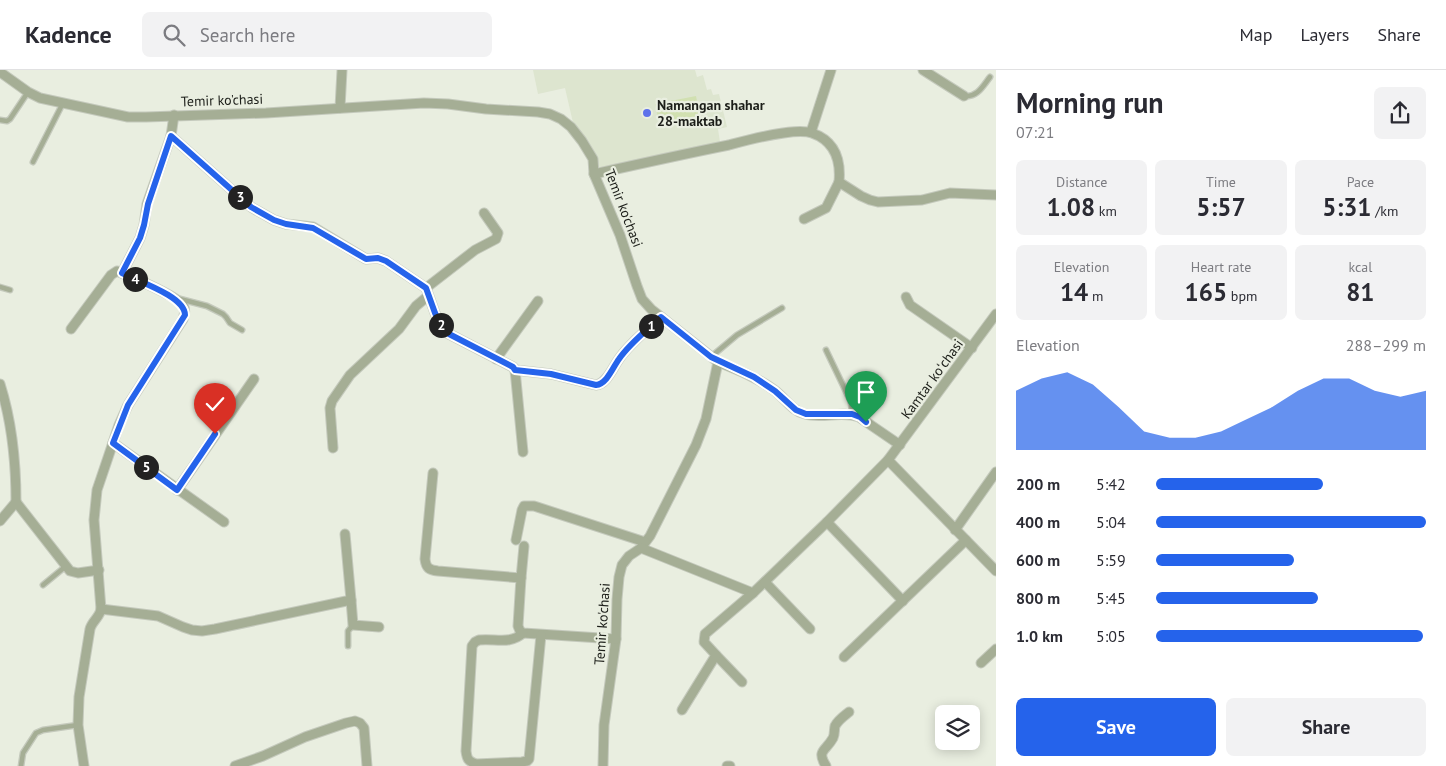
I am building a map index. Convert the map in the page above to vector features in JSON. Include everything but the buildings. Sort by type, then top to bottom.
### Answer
[{"type":"street","points":[[340,108],[342,70]]},
{"type":"street","points":[[811,132],[831,70]]},
{"type":"street","points":[[923,70],[964,96]]},
{"type":"street","name":"Temir ko'chasi","points":[[0,72],[28,92],[40,98],[128,116],[266,113],[371,105],[440,104],[550,114],[561,119],[571,128],[593,159],[594,174],[620,236],[642,299],[651,310],[715,360],[706,419],[696,445],[643,545],[629,556],[620,571],[616,639],[604,725],[603,766]]},
{"type":"street","points":[[122,273],[140,238],[148,204],[171,136],[174,115]]},
{"type":"street","points":[[594,174],[778,134],[811,132],[826,140],[833,148],[839,162],[839,182],[826,208],[804,219]]},
{"type":"street","points":[[171,136],[251,207],[261,213],[286,224],[313,228],[366,259],[378,258],[386,261],[427,292],[440,324],[449,334],[513,367],[515,370],[551,374],[596,385],[601,384],[620,357],[661,317]]},
{"type":"street","points":[[839,182],[861,196],[878,202],[922,200],[950,193],[996,195]]},
{"type":"street","points":[[333,448],[330,408],[332,400],[350,375],[399,329],[427,292],[476,250],[496,240],[498,233],[484,213]]},
{"type":"street","points":[[72,329],[110,275],[117,271],[173,297],[185,310],[183,320],[128,405],[97,490],[94,520],[101,608],[100,614],[92,623],[90,629],[79,697],[78,725],[84,766]]},
{"type":"street","points":[[906,297],[910,305],[972,348]]},
{"type":"street","points":[[496,359],[538,301]]},
{"type":"street","name":"Kamtar koʻchasi","points":[[742,682],[704,642],[705,634],[765,582],[888,460],[996,314]]},
{"type":"street","points":[[715,360],[754,377],[775,391],[796,410],[806,414],[852,414],[860,417],[900,446]]},
{"type":"street","points":[[515,370],[523,452]]},
{"type":"street","points":[[177,490],[254,379]]},
{"type":"street","points":[[0,384],[10,422],[16,478],[16,502],[70,571],[78,573],[98,570]]},
{"type":"street","points":[[113,443],[224,522]]},
{"type":"street","points":[[888,460],[996,571]]},
{"type":"street","points":[[955,530],[996,472]]},
{"type":"street","points":[[433,473],[425,565],[438,572],[521,578]]},
{"type":"street","points":[[0,521],[16,502]]},
{"type":"street","points":[[516,540],[522,510],[527,505],[643,545],[752,592]]},
{"type":"street","points":[[827,522],[903,601]]},
{"type":"street","points":[[345,534],[352,626],[379,627]]},
{"type":"street","points":[[844,657],[966,540]]},
{"type":"street","points":[[524,546],[518,626],[520,630],[523,633],[541,635],[616,639]]},
{"type":"street","points":[[765,582],[810,629]]},
{"type":"street","points":[[101,608],[158,616],[183,627],[202,631],[351,600]]},
{"type":"street","points":[[523,633],[511,641],[479,640],[472,646],[466,751],[467,759],[470,762],[476,764],[522,762],[529,759],[541,635]]},
{"type":"street","points":[[981,663],[996,649]]},
{"type":"street","points":[[682,710],[716,655]]},
{"type":"street","points":[[826,766],[822,760],[822,751],[832,740],[834,728],[839,720],[849,712]]},
{"type":"street","points":[[236,766],[305,737],[354,721],[360,723],[364,728],[367,766]]},
{"type":"lane","points":[[964,96],[976,95],[990,77]]},
{"type":"lane","points":[[0,120],[10,118],[28,92]]},
{"type":"lane","points":[[33,162],[63,102]]},
{"type":"lane","points":[[0,287],[10,290]]},
{"type":"lane","points":[[173,297],[208,306],[223,314],[230,323],[242,330]]},
{"type":"lane","points":[[715,360],[737,335],[782,308]]},
{"type":"lane","points":[[826,350],[851,402],[852,414]]},
{"type":"lane","points":[[851,402],[868,377]]},
{"type":"lane","points":[[43,585],[66,566]]},
{"type":"lane","points":[[348,646],[348,634],[352,626]]},
{"type":"lane","points":[[21,766],[23,754],[36,733],[42,730],[78,725]]},
{"type":"shaded area","name":"Namangan shahar 28-maktab","points":[[533,70],[695,70],[697,77],[703,75],[707,90],[711,89],[713,95],[719,94],[727,127],[718,129],[720,142],[598,168],[574,127],[565,88],[538,94]]},
{"type":"green space","points":[[696,96],[700,117],[660,126],[655,104]]},
{"type":"place","name":"Namangan shahar 28-maktab","points":[[647,113]]},
{"type":"route","points":[[215,434],[177,490],[113,443],[128,405],[185,315],[182,305],[173,297],[122,273],[140,238],[148,204],[171,136],[251,207],[261,213],[286,224],[303,225],[324,232],[366,259],[378,258],[386,261],[408,275],[426,288],[440,324],[449,334],[513,367],[515,370],[551,374],[596,385],[601,384],[620,357],[661,317],[718,362],[754,377],[775,391],[796,410],[806,414],[817,415],[852,414],[866,422]]}]
